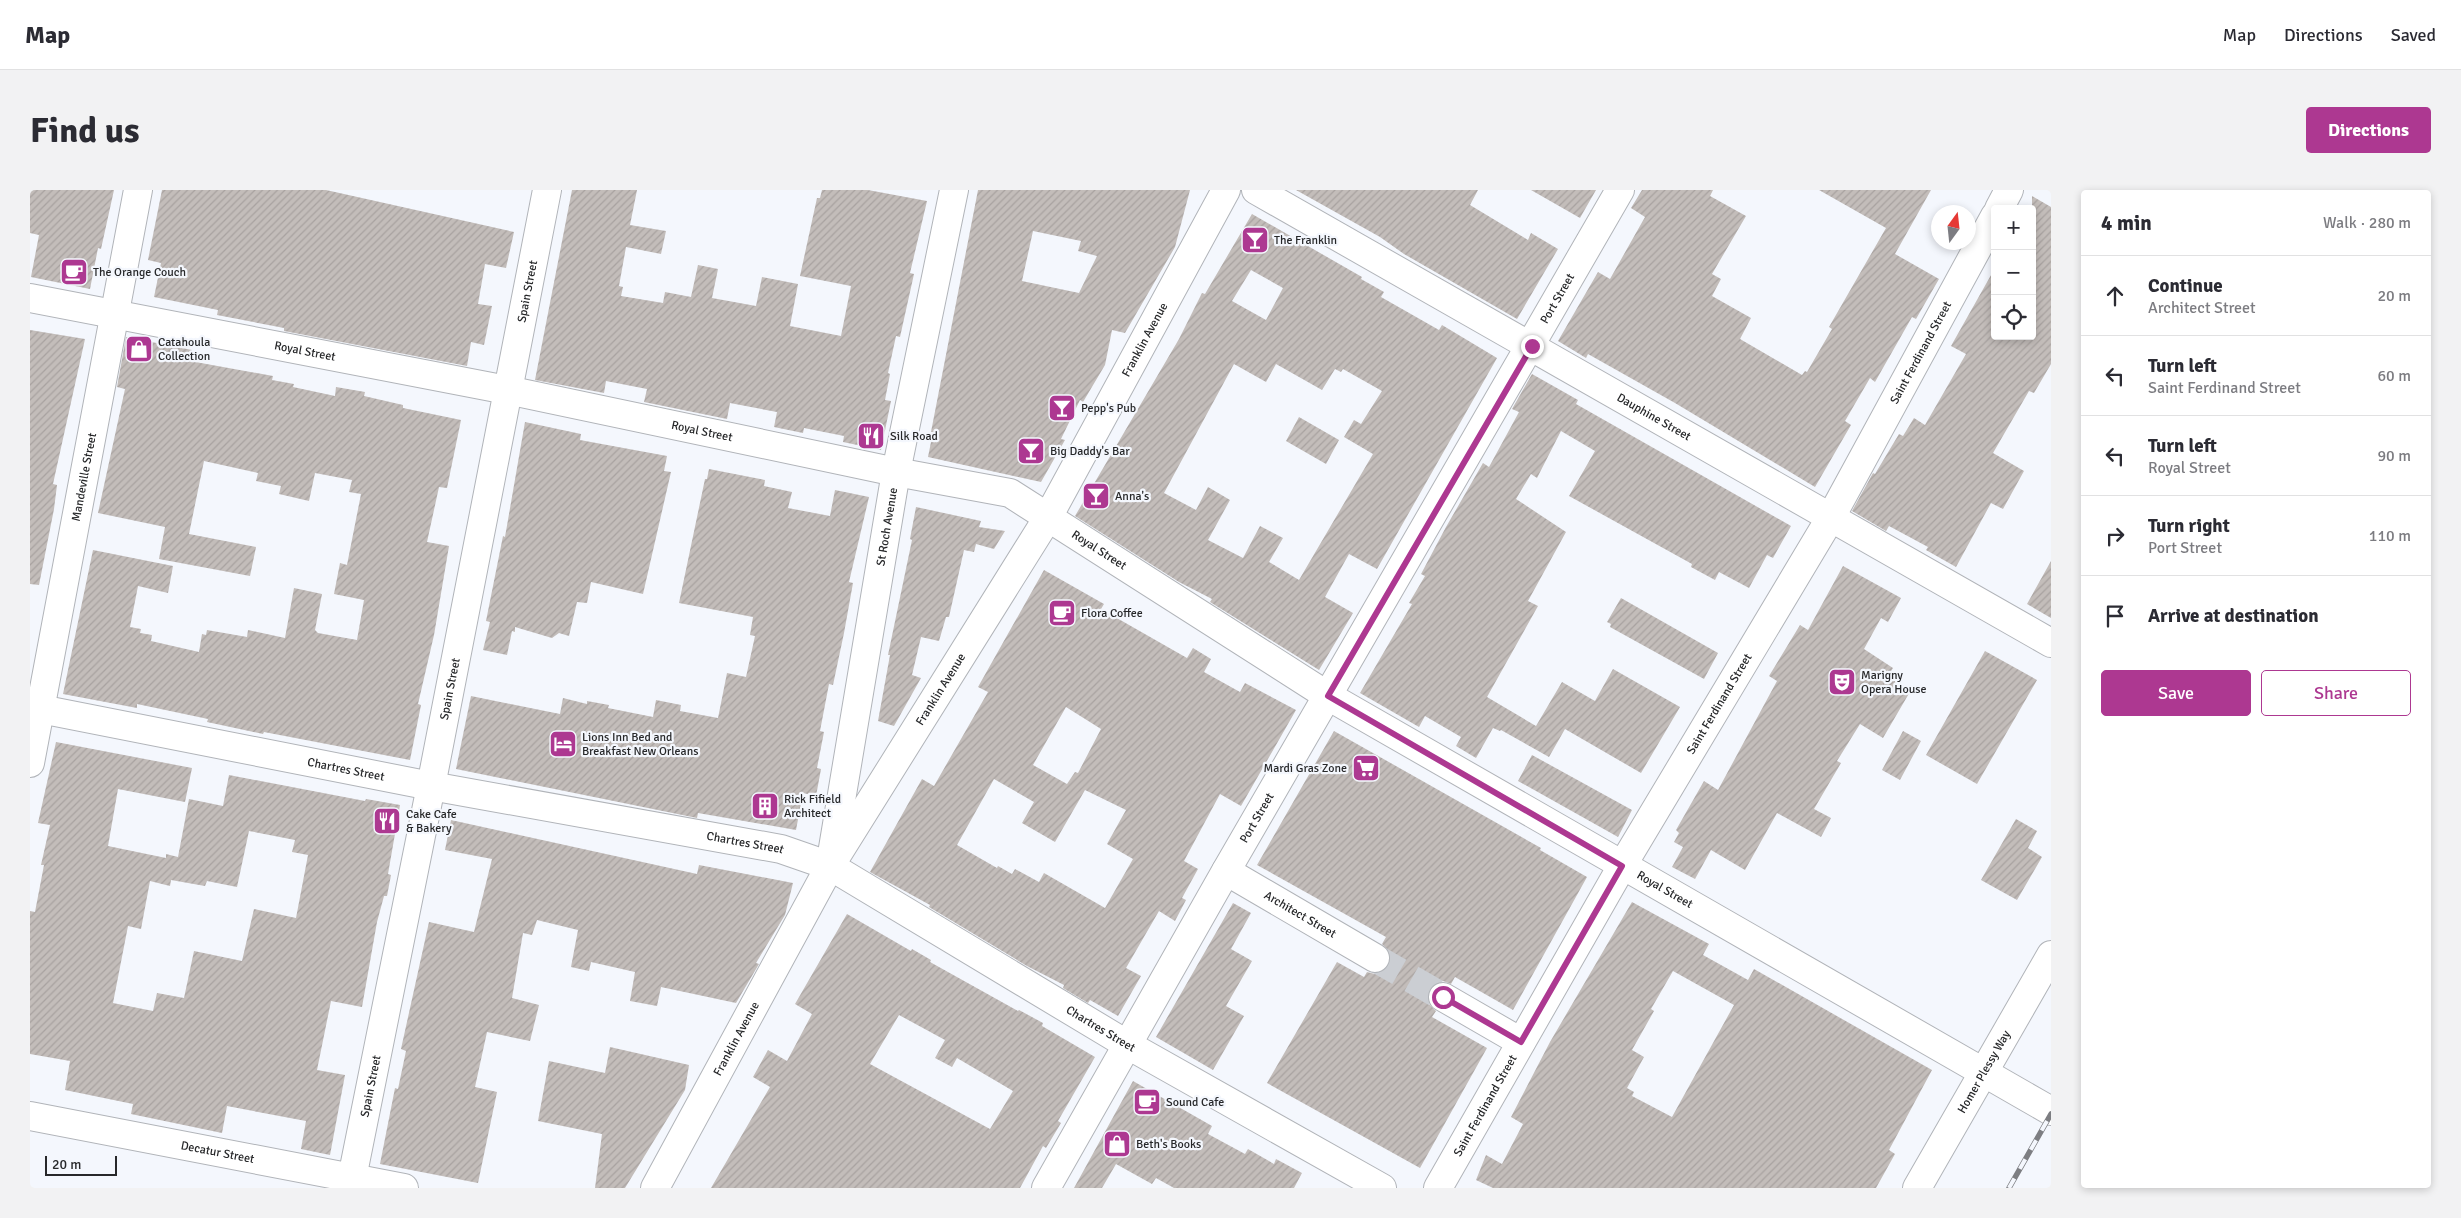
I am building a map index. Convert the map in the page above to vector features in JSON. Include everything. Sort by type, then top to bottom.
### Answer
[{"type":"street","name":"Mandeville Street","points":[[30,763],[35,708],[138,190]]},
{"type":"street","name":"Spain Street","points":[[351,1183],[431,786],[547,190]]},
{"type":"street","name":"St Roch Avenue","points":[[830,866],[896,472],[954,190]]},
{"type":"street","name":"Franklin Avenue","points":[[655,1188],[830,866],[1047,519],[1226,190]]},
{"type":"street","name":"Dauphine Street","points":[[1256,190],[2051,644]]},
{"type":"street","name":"Port Street","points":[[1046,1188],[1226,871],[1532,346],[1620,190]]},
{"type":"street","points":[[2001,205],[2009,190]]},
{"type":"street","name":"Saint Ferdinand Street","points":[[1438,1188],[1622,866],[1831,517],[1991,223]]},
{"type":"street","name":"Royal Street","points":[[30,298],[507,390],[896,472],[1010,493],[1047,519],[1328,696],[1985,1074],[2051,1110]]},
{"type":"street","name":"Chartres Street","points":[[35,708],[431,786],[781,849],[830,866],[1128,1044],[1382,1188]]},
{"type":"street","name":"Architect Street","points":[[1226,871],[1375,958]]},
{"type":"street","name":"Homer Plessy Way","points":[[1917,1188],[1985,1074],[2051,955]]},
{"type":"street","points":[[1443,997],[1521,1042]]},
{"type":"street","name":"Decatur Street","points":[[30,1116],[351,1183],[404,1188]]},
{"type":"building","points":[[30,190],[114,190],[101,249],[98,248],[90,289],[31,277],[39,235],[30,233]]},
{"type":"building","points":[[162,190],[326,190],[514,232],[506,268],[485,264],[478,304],[492,306],[484,345],[471,342],[467,366],[284,331],[284,328],[217,315],[218,310],[154,297],[161,263],[148,260]]},
{"type":"building","points":[[572,190],[637,190],[630,225],[666,231],[661,254],[626,247],[619,286],[623,287],[621,296],[663,303],[665,292],[691,297],[698,265],[718,269],[712,298],[756,306],[762,277],[798,284],[790,326],[841,336],[851,286],[800,276],[817,198],[820,198],[822,190],[868,190],[927,201],[910,273],[914,274],[900,337],[896,336],[888,373],[890,374],[885,400],[891,401],[881,450],[843,442],[844,436],[804,428],[803,433],[774,427],[777,412],[730,403],[727,419],[644,402],[647,389],[606,381],[604,393],[535,380]]},
{"type":"building","points":[[978,190],[1190,190],[1175,247],[1125,333],[1112,330],[1105,365],[1083,402],[1080,400],[1061,439],[1065,440],[1041,482],[928,457],[933,432],[931,432]],"holes":[[[1033,231],[1081,241],[1078,251],[1097,256],[1079,293],[1022,281]]]},
{"type":"building","points":[[1296,190],[1478,190],[1470,205],[1528,240],[1531,233],[1558,249],[1517,319],[1404,254],[1380,237]]},
{"type":"building","points":[[1531,190],[1596,190],[1580,218]]},
{"type":"building","points":[[1642,190],[1713,190],[1710,196],[1746,216],[1712,274],[1721,279],[1712,296],[1751,318],[1740,339],[1802,375],[1805,371],[1807,372],[1832,329],[1829,327],[1886,228],[1819,190],[1931,190],[1895,254],[1939,279],[1916,319],[1912,317],[1875,382],[1870,378],[1845,421],[1851,425],[1815,487],[1675,403],[1588,354],[1586,358],[1558,341],[1598,272],[1610,279],[1645,217],[1631,208]]},
{"type":"building","points":[[2032,196],[2051,207],[2051,364],[2034,393],[2029,391],[1993,453],[2024,471],[2003,509],[1991,503],[1956,567],[1926,550],[1928,547],[1889,526],[1886,531],[1852,511],[1873,473],[1875,474],[1899,434],[1903,436],[1914,418],[1925,425],[1966,354],[1951,346],[1991,275],[1991,340],[2036,340],[2036,205],[2032,205]]},
{"type":"building","points":[[1252,214],[1362,277],[1361,279],[1384,292],[1381,297],[1439,330],[1442,325],[1497,358],[1377,569],[1349,554],[1325,597],[1353,613],[1319,670],[1210,602],[1212,599],[1179,582],[1075,516],[1179,339],[1202,293],[1205,294]],"holes":[[[1251,270],[1283,288],[1266,320],[1232,301]],[[1234,364],[1266,382],[1276,364],[1322,390],[1335,369],[1341,372],[1343,369],[1382,391],[1361,424],[1354,420],[1344,437],[1373,454],[1299,580],[1269,562],[1283,538],[1260,526],[1243,558],[1208,540],[1230,500],[1208,487],[1196,510],[1164,493]]]},
{"type":"building","points":[[30,330],[85,339],[53,484],[57,485],[54,509],[39,585],[30,584]]},
{"type":"building","points":[[126,337],[192,350],[190,361],[273,376],[272,380],[294,384],[293,387],[335,396],[336,387],[365,392],[364,396],[403,405],[403,408],[461,420],[447,488],[439,487],[427,542],[449,546],[434,635],[418,704],[421,705],[410,760],[264,732],[263,734],[207,722],[208,719],[137,704],[137,708],[63,694],[93,550],[173,566],[168,593],[138,586],[130,627],[141,629],[140,633],[152,635],[151,641],[199,652],[202,634],[206,635],[207,630],[247,637],[248,630],[285,638],[294,588],[322,594],[315,630],[318,633],[357,640],[364,600],[334,594],[340,563],[347,565],[361,494],[349,492],[352,480],[315,473],[309,501],[279,494],[281,486],[256,481],[258,473],[204,461],[189,534],[256,547],[250,576],[159,559],[165,527],[98,513],[125,389],[117,387]]},
{"type":"building","points":[[1532,374],[1578,400],[1576,404],[1791,526],[1773,558],[1767,555],[1749,588],[1719,572],[1715,580],[1691,567],[1692,564],[1569,496],[1595,451],[1561,431],[1537,478],[1531,474],[1516,499],[1566,532],[1528,601],[1538,606],[1487,697],[1536,726],[1562,682],[1595,701],[1613,669],[1680,707],[1641,773],[1565,729],[1549,757],[1501,730],[1493,728],[1476,758],[1456,746],[1461,737],[1425,716],[1419,727],[1360,693],[1412,604],[1409,603],[1425,576],[1421,574],[1446,527],[1483,463],[1489,467],[1519,412],[1512,409]]},
{"type":"building","points":[[1299,417],[1339,440],[1326,464],[1286,441]]},
{"type":"building","points":[[525,422],[581,434],[580,440],[667,456],[664,471],[671,472],[643,594],[591,582],[587,603],[577,602],[569,636],[559,633],[552,638],[515,627],[515,632],[512,631],[507,655],[483,650],[490,622],[486,621],[503,536],[505,537]]},
{"type":"building","points":[[709,469],[765,480],[764,486],[792,492],[788,508],[830,516],[835,490],[869,497],[849,582],[853,583],[844,633],[833,685],[829,684],[820,731],[824,732],[817,768],[821,769],[816,796],[803,793],[796,830],[698,813],[697,818],[456,769],[471,696],[560,714],[563,698],[587,704],[587,701],[609,705],[608,708],[653,717],[656,700],[681,705],[680,711],[718,718],[727,673],[746,677],[755,636],[750,635],[753,617],[679,603],[705,479],[707,479]]},
{"type":"building","points":[[916,507],[981,521],[979,527],[1005,531],[994,549],[976,544],[974,552],[964,550],[949,617],[946,617],[939,641],[921,637],[912,675],[921,678],[894,726],[878,721],[890,655],[888,655],[912,540],[910,539]]},
{"type":"building","points":[[2051,561],[2051,618],[2027,604]]},
{"type":"building","points":[[1843,566],[1901,598],[1888,622],[1881,618],[1864,649],[1893,668],[1888,676],[1911,690],[1883,738],[1860,724],[1837,761],[1841,763],[1814,809],[1831,818],[1821,837],[1777,813],[1745,870],[1711,850],[1695,879],[1672,867],[1683,847],[1674,842],[1679,833],[1676,830],[1704,781],[1718,790],[1777,681],[1769,676],[1800,625],[1808,630]]},
{"type":"building","points":[[1044,570],[1104,604],[1101,609],[1187,658],[1193,648],[1211,659],[1204,672],[1240,692],[1245,683],[1296,710],[1241,806],[1220,794],[1184,861],[1198,869],[1182,898],[1186,900],[1175,921],[1159,911],[1126,968],[1141,976],[1118,1016],[1090,1000],[1088,1003],[1063,988],[1064,985],[1027,966],[929,907],[930,905],[870,872],[922,779],[934,786],[988,692],[978,687]],"holes":[[[1066,707],[1101,729],[1078,773],[1075,772],[1067,784],[1033,765]],[[994,779],[1034,802],[1022,823],[1055,842],[1085,790],[1126,810],[1107,844],[1133,859],[1105,908],[1044,873],[1039,882],[1015,869],[1012,874],[998,866],[997,868],[957,845]]]},
{"type":"building","points":[[1621,598],[1718,653],[1704,679],[1610,627],[1611,624],[1607,622]]},
{"type":"building","points":[[1985,651],[2037,680],[1977,784],[1926,755]]},
{"type":"building","points":[[1334,731],[1541,848],[1540,850],[1587,877],[1513,1010],[1455,977],[1451,984],[1443,981],[1436,983],[1429,990],[1427,997],[1429,1004],[1436,1011],[1432,1017],[1487,1048],[1420,1168],[1267,1083],[1337,962],[1364,977],[1367,972],[1375,974],[1383,971],[1389,965],[1391,959],[1388,950],[1382,944],[1386,937],[1257,865]]},
{"type":"building","points":[[1903,731],[1921,741],[1900,780],[1882,770]]},
{"type":"building","points":[[56,742],[192,768],[185,802],[118,789],[108,846],[166,858],[166,854],[178,857],[189,799],[223,806],[229,775],[365,801],[366,799],[400,805],[388,874],[391,875],[387,896],[384,896],[377,922],[362,1007],[331,1001],[317,1070],[345,1075],[330,1155],[301,1149],[306,1121],[227,1106],[222,1133],[131,1114],[133,1104],[65,1090],[70,1061],[30,1054],[30,911],[35,912],[44,865],[41,865],[50,825],[38,823]],"holes":[[[249,831],[295,840],[292,852],[308,855],[296,918],[254,909],[242,961],[194,951],[184,998],[157,993],[153,1011],[113,1003],[128,926],[141,929],[150,881],[170,886],[171,880],[205,886],[207,881],[237,887]]]},
{"type":"building","points":[[1532,755],[1632,810],[1618,837],[1518,781]]},
{"type":"building","points":[[2016,819],[2037,831],[2028,848],[2042,857],[2017,900],[1981,880]]},
{"type":"building","points":[[451,820],[697,874],[699,865],[793,883],[785,915],[756,963],[759,964],[736,1003],[661,987],[657,1006],[630,1001],[635,972],[591,962],[589,971],[571,967],[578,930],[537,920],[532,935],[523,933],[512,998],[539,1005],[530,1041],[487,1032],[475,1087],[497,1092],[478,1183],[380,1164],[395,1088],[398,1089],[406,1051],[401,1049],[429,922],[474,932],[492,859],[445,850]]},
{"type":"building","points":[[1632,902],[1709,944],[1703,955],[1748,980],[1754,969],[1932,1070],[1889,1150],[1895,1154],[1876,1188],[1493,1188],[1476,1180],[1486,1155],[1502,1164],[1523,1124],[1511,1117],[1550,1042]],"holes":[[[1673,971],[1734,1005],[1672,1117],[1632,1096],[1634,1092],[1627,1088],[1644,1057],[1632,1050],[1654,1011],[1651,1009]]]},
{"type":"building","points":[[1233,903],[1251,913],[1231,949],[1252,961],[1226,1006],[1244,1016],[1213,1070],[1156,1037]]},
{"type":"building","points":[[847,914],[911,951],[912,949],[931,960],[930,962],[1018,1011],[1043,1023],[1042,1026],[1095,1057],[1058,1121],[1061,1123],[1046,1148],[1043,1146],[1020,1188],[711,1188],[770,1087],[753,1077],[768,1050],[787,1061],[812,1014],[795,1004]],"holes":[[[899,1015],[945,1040],[935,1058],[952,1067],[957,1058],[1013,1091],[990,1129],[870,1064]]]},
{"type":"building","points":[[610,1047],[689,1065],[685,1090],[625,1188],[595,1188],[602,1134],[538,1121],[549,1061],[605,1073]]},
{"type":"building","points":[[1133,1081],[1212,1126],[1208,1134],[1245,1154],[1248,1149],[1274,1164],[1276,1159],[1302,1173],[1294,1188],[1174,1188],[1156,1178],[1152,1184],[1116,1164],[1102,1188],[1074,1188]]},
{"type":"tunnel","points":[[1375,958],[1443,997]]},
{"type":"railway","points":[[2009,1188],[2051,1114]]},
{"type":"place","name":"The Franklin","points":[[1255,240]]},
{"type":"place","name":"The Orange Couch","points":[[74,272]]},
{"type":"place","name":"Catahoula Collection","points":[[139,349]]},
{"type":"place","name":"Pepp's Pub","points":[[1062,408]]},
{"type":"place","name":"Silk Road","points":[[871,436]]},
{"type":"place","name":"Big Daddy's Bar","points":[[1031,451]]},
{"type":"place","name":"Anna's","points":[[1096,496]]},
{"type":"place","name":"Flora Coffee","points":[[1062,613]]},
{"type":"place","name":"Marigny Opera House","points":[[1842,682]]},
{"type":"place","name":"Lions Inn Bed and Breakfast New Orleans","points":[[563,744]]},
{"type":"place","name":"Mardi Gras Zone","points":[[1366,768]]},
{"type":"place","name":"Rick Fifield Architect","points":[[765,806]]},
{"type":"place","name":"Cake Cafe & Bakery","points":[[387,821]]},
{"type":"place","name":"Sound Cafe","points":[[1147,1102]]},
{"type":"place","name":"Beth's Books","points":[[1117,1144]]},
{"type":"route","points":[[1443,997],[1521,1042],[1622,866],[1328,696],[1532,346]]}]
